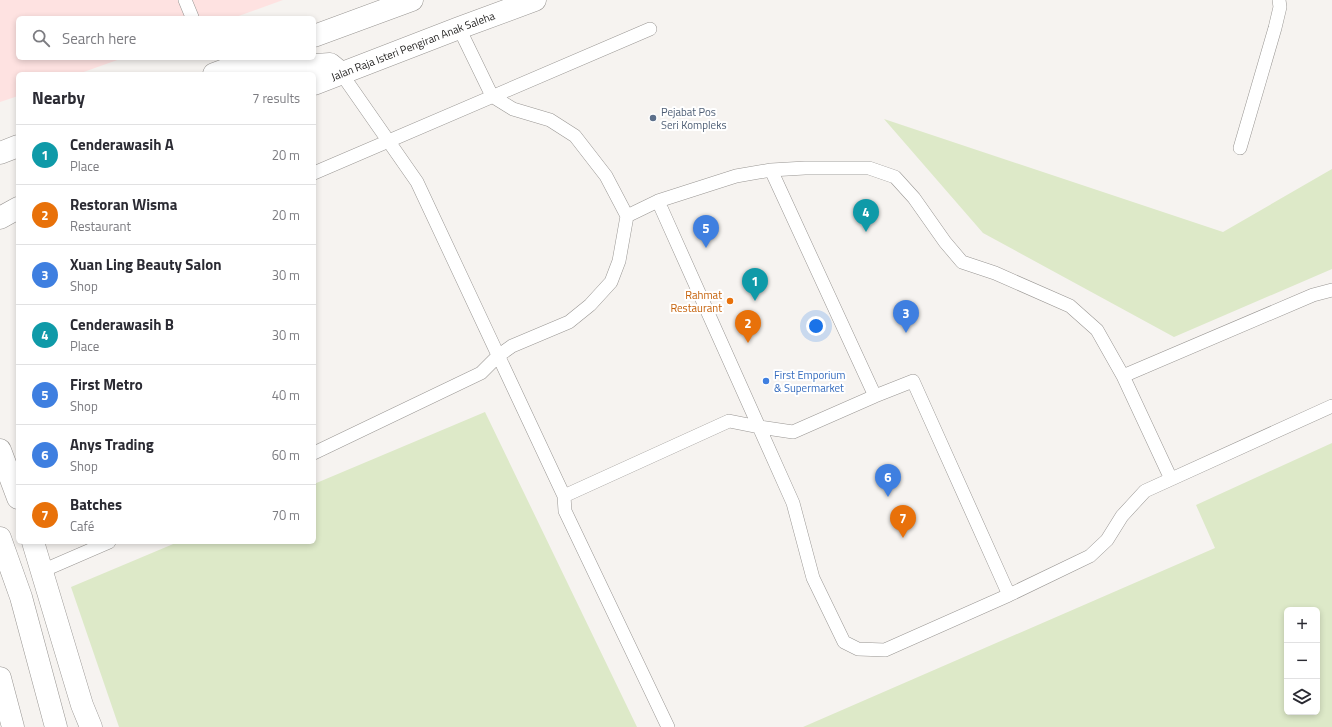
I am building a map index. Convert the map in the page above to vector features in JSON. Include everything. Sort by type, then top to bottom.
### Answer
[{"type":"main road","points":[[316,35],[412,0]]},
{"type":"main road","name":"Jalan Raja Isteri Pengiran Anak Saleha","points":[[316,83],[534,0]]},
{"type":"main road","points":[[223,71],[251,60]]},
{"type":"main road","points":[[223,71],[330,64],[341,73]]},
{"type":"main road","points":[[0,153],[16,147]]},
{"type":"main road","points":[[0,218],[16,209]]},
{"type":"main road","points":[[0,450],[16,493]]},
{"type":"main road","points":[[0,538],[21,597],[56,727]]},
{"type":"main road","points":[[34,544],[76,684],[91,727]]},
{"type":"main road","points":[[0,678],[14,727]]},
{"type":"lane","points":[[185,0],[192,16]]},
{"type":"lane","points":[[1240,148],[1280,6],[1279,0]]},
{"type":"lane","points":[[316,452],[481,374],[498,356],[512,346],[569,322],[590,305],[611,282],[619,262],[627,216],[606,176],[576,136],[550,120],[513,109],[492,96],[459,28]]},
{"type":"lane","points":[[316,172],[650,29]]},
{"type":"lane","points":[[341,73],[417,182],[564,496],[565,511],[668,727]]},
{"type":"lane","points":[[627,216],[658,202],[736,176],[771,170],[805,168],[869,168],[895,177],[914,198],[945,242],[962,262],[995,272],[1070,306],[1097,330],[1124,376],[1171,479]]},
{"type":"lane","points":[[771,170],[875,396]]},
{"type":"lane","points":[[658,202],[793,502],[813,578],[844,642],[858,650],[884,650],[1009,595],[1090,556],[1107,540],[1122,516],[1145,491],[1332,406]]},
{"type":"lane","points":[[1124,376],[1313,295],[1332,290]]},
{"type":"lane","points":[[564,496],[729,420],[759,427],[793,432],[913,381],[1009,595]]},
{"type":"lane","points":[[42,571],[104,544]]},
{"type":"shaded area","points":[[0,0],[283,0],[239,16],[16,16],[16,60],[117,60],[84,72],[16,72],[16,97],[0,102]]},
{"type":"green space","points":[[884,119],[1223,232],[1332,169],[1332,269],[1174,337],[983,233]]},
{"type":"green space","points":[[485,412],[637,727],[119,727],[71,587],[173,544],[316,544],[316,483]]},
{"type":"green space","points":[[1332,443],[1332,727],[803,727],[1215,548],[1196,505]]},
{"type":"place","name":"Pejabat Pos Seri Kompleks","points":[[653,118]]},
{"type":"place","name":"Cenderawasih B","points":[[866,232]]},
{"type":"place","name":"First Metro","points":[[706,248]]},
{"type":"place","name":"Rahmat Restaurant","points":[[730,301]]},
{"type":"place","name":"Cenderawasih A","points":[[755,301]]},
{"type":"place","name":"Xuan Ling Beauty Salon","points":[[906,333]]},
{"type":"place","name":"Restoran Wisma","points":[[748,343]]},
{"type":"place","name":"First Emporium & Supermarket","points":[[766,381]]},
{"type":"place","name":"Anys Trading","points":[[888,497]]},
{"type":"place","name":"Batches","points":[[903,538]]}]
